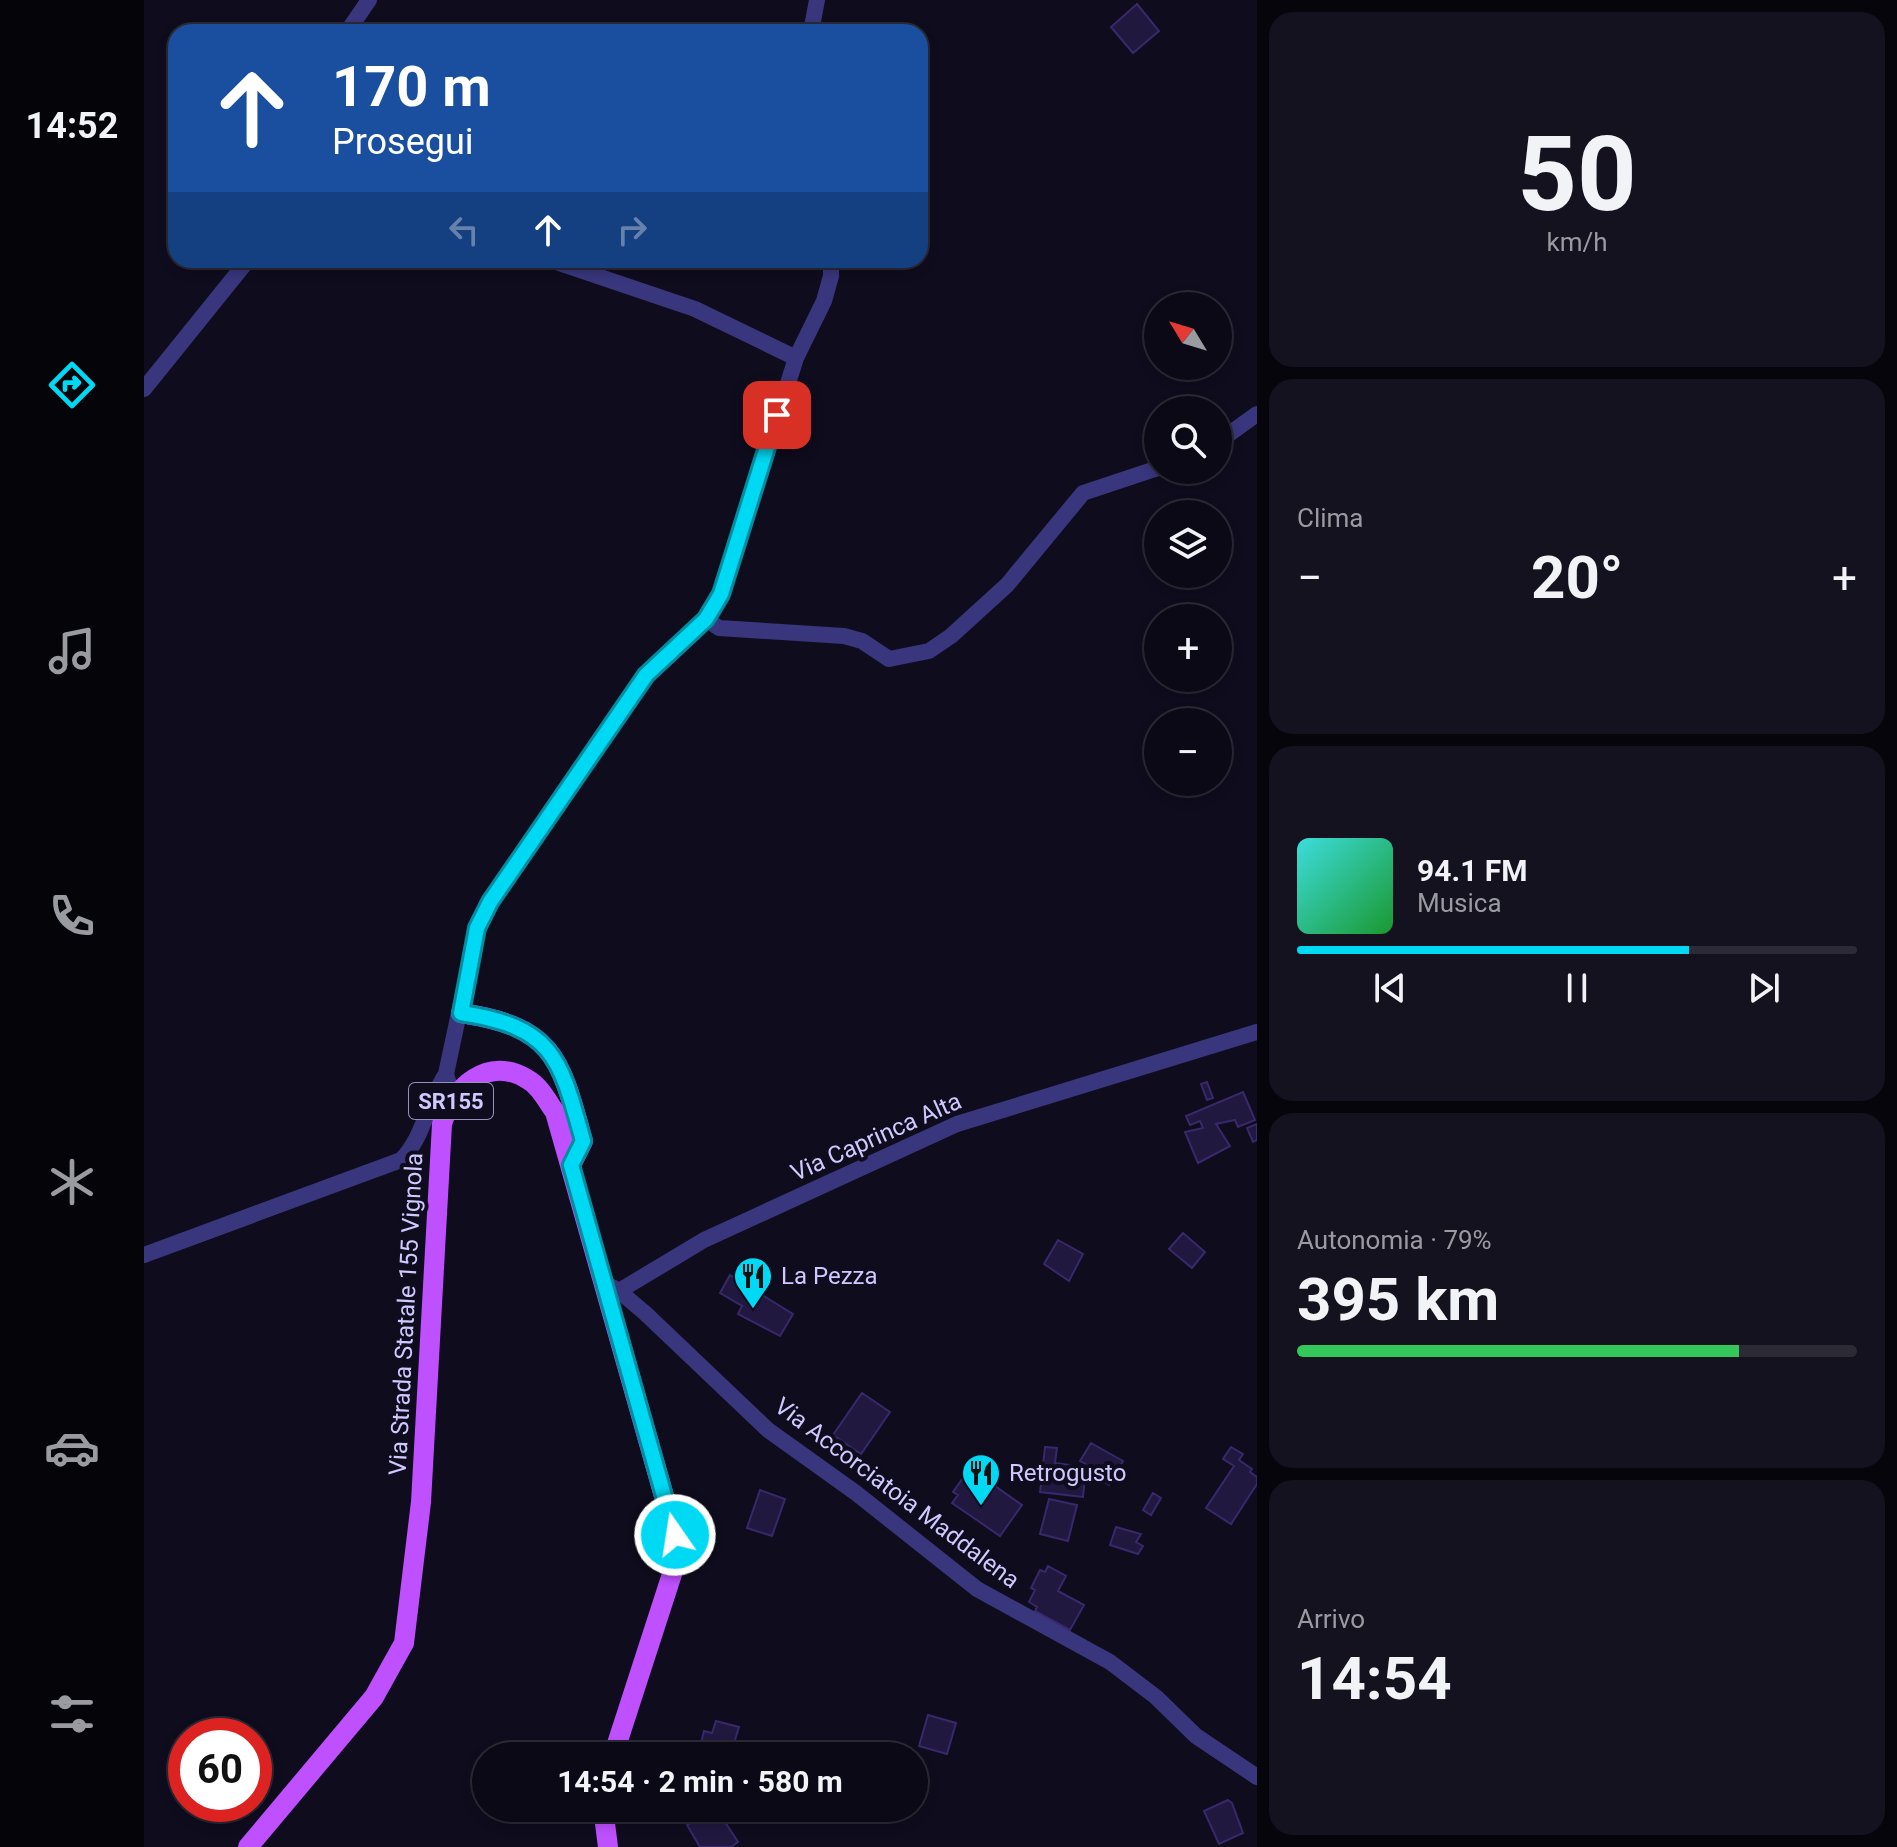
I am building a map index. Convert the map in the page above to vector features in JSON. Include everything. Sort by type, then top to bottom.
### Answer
[{"type":"main road","points":[[461,1013],[496,1019],[525,1030],[545,1044],[568,1087],[583,1141],[571,1165]]},
{"type":"main road","name":"SR155","points":[[453,1098],[464,1085],[492,1070],[509,1071],[529,1079],[555,1112],[611,1286],[675,1535],[673,1571],[618,1742]]},
{"type":"main road","name":"Via Strada Statale 155 Vignola","points":[[248,1847],[374,1697],[404,1643],[421,1502],[442,1124],[453,1098]]},
{"type":"main road","points":[[605,1822],[608,1847]]},
{"type":"street","points":[[352,24],[369,0]]},
{"type":"street","points":[[812,24],[817,0]]},
{"type":"street","points":[[144,389],[242,268]]},
{"type":"street","points":[[574,268],[695,309],[796,358]]},
{"type":"street","points":[[144,1255],[401,1160],[417,1140],[427,1106],[446,1074],[477,928],[490,902],[646,675],[706,619],[730,570],[757,472],[796,358],[824,301],[831,268]]},
{"type":"street","points":[[1232,432],[1257,414]]},
{"type":"street","points":[[706,619],[719,628],[844,636],[862,641],[889,659],[929,651],[951,636],[1007,585],[1083,493],[1144,473]]},
{"type":"street","name":"Via Caprinca Alta","points":[[611,1286],[957,1124],[1257,1032]]},
{"type":"street","points":[[446,1074],[453,1098]]},
{"type":"street","name":"Via Accorciatoia Maddalena","points":[[611,1286],[768,1430],[856,1493],[977,1589],[1110,1662],[1156,1697],[1196,1736],[1257,1777]]},
{"type":"building","points":[[1137,4],[1159,31],[1133,53],[1111,27]]},
{"type":"building","points":[[1207,1082],[1213,1098],[1207,1100],[1201,1084]]},
{"type":"building","points":[[1243,1092],[1255,1120],[1238,1127],[1235,1120],[1216,1124],[1230,1146],[1198,1163],[1185,1132],[1203,1128],[1200,1121],[1190,1125],[1186,1116]]},
{"type":"building","points":[[1257,1124],[1257,1140],[1253,1142],[1247,1128]]},
{"type":"building","points":[[1183,1233],[1205,1252],[1192,1268],[1169,1249]]},
{"type":"building","points":[[1058,1240],[1083,1254],[1069,1281],[1044,1264]]},
{"type":"building","points":[[730,1275],[793,1314],[780,1336],[738,1314],[742,1306],[720,1293]]},
{"type":"building","points":[[862,1393],[890,1412],[861,1454],[833,1435]]},
{"type":"building","points":[[1091,1443],[1123,1461],[1109,1485],[1092,1475],[1089,1481],[1085,1479],[1089,1466],[1080,1461]]},
{"type":"building","points":[[1045,1447],[1057,1448],[1055,1463],[1086,1467],[1083,1497],[1040,1492]]},
{"type":"building","points":[[1231,1447],[1243,1454],[1239,1460],[1252,1469],[1250,1472],[1257,1477],[1257,1484],[1231,1524],[1206,1508],[1234,1466],[1223,1459]]},
{"type":"building","points":[[968,1471],[974,1471],[1022,1505],[1000,1536],[952,1503],[958,1495],[953,1492]]},
{"type":"building","points":[[760,1490],[785,1499],[772,1536],[747,1528]]},
{"type":"building","points":[[1153,1493],[1161,1498],[1151,1515],[1143,1510]]},
{"type":"building","points":[[1049,1499],[1077,1505],[1068,1541],[1040,1534]]},
{"type":"building","points":[[1116,1527],[1141,1534],[1136,1542],[1143,1546],[1138,1554],[1110,1545]]},
{"type":"building","points":[[1048,1566],[1066,1576],[1058,1591],[1084,1605],[1070,1630],[1035,1611],[1037,1607],[1029,1602],[1035,1590],[1031,1588],[1040,1570],[1045,1572]]},
{"type":"building","points":[[928,1715],[956,1723],[947,1754],[928,1749],[928,1742],[920,1742]]},
{"type":"building","points":[[716,1721],[739,1727],[734,1742],[701,1742],[704,1731],[712,1733]]},
{"type":"building","points":[[1228,1800],[1232,1803],[1243,1833],[1219,1844],[1204,1811]]},
{"type":"building","points":[[692,1822],[725,1822],[738,1842],[731,1847],[700,1847],[687,1825]]},
{"type":"place","name":"La Pezza","points":[[753,1310]]},
{"type":"place","name":"Retrogusto","points":[[981,1507]]},
{"type":"route","points":[[675,1535],[661,1476],[571,1165],[583,1141],[568,1087],[545,1044],[525,1030],[496,1019],[461,1013],[477,928],[490,902],[632,700],[646,675],[706,619],[721,594],[777,415]]}]
